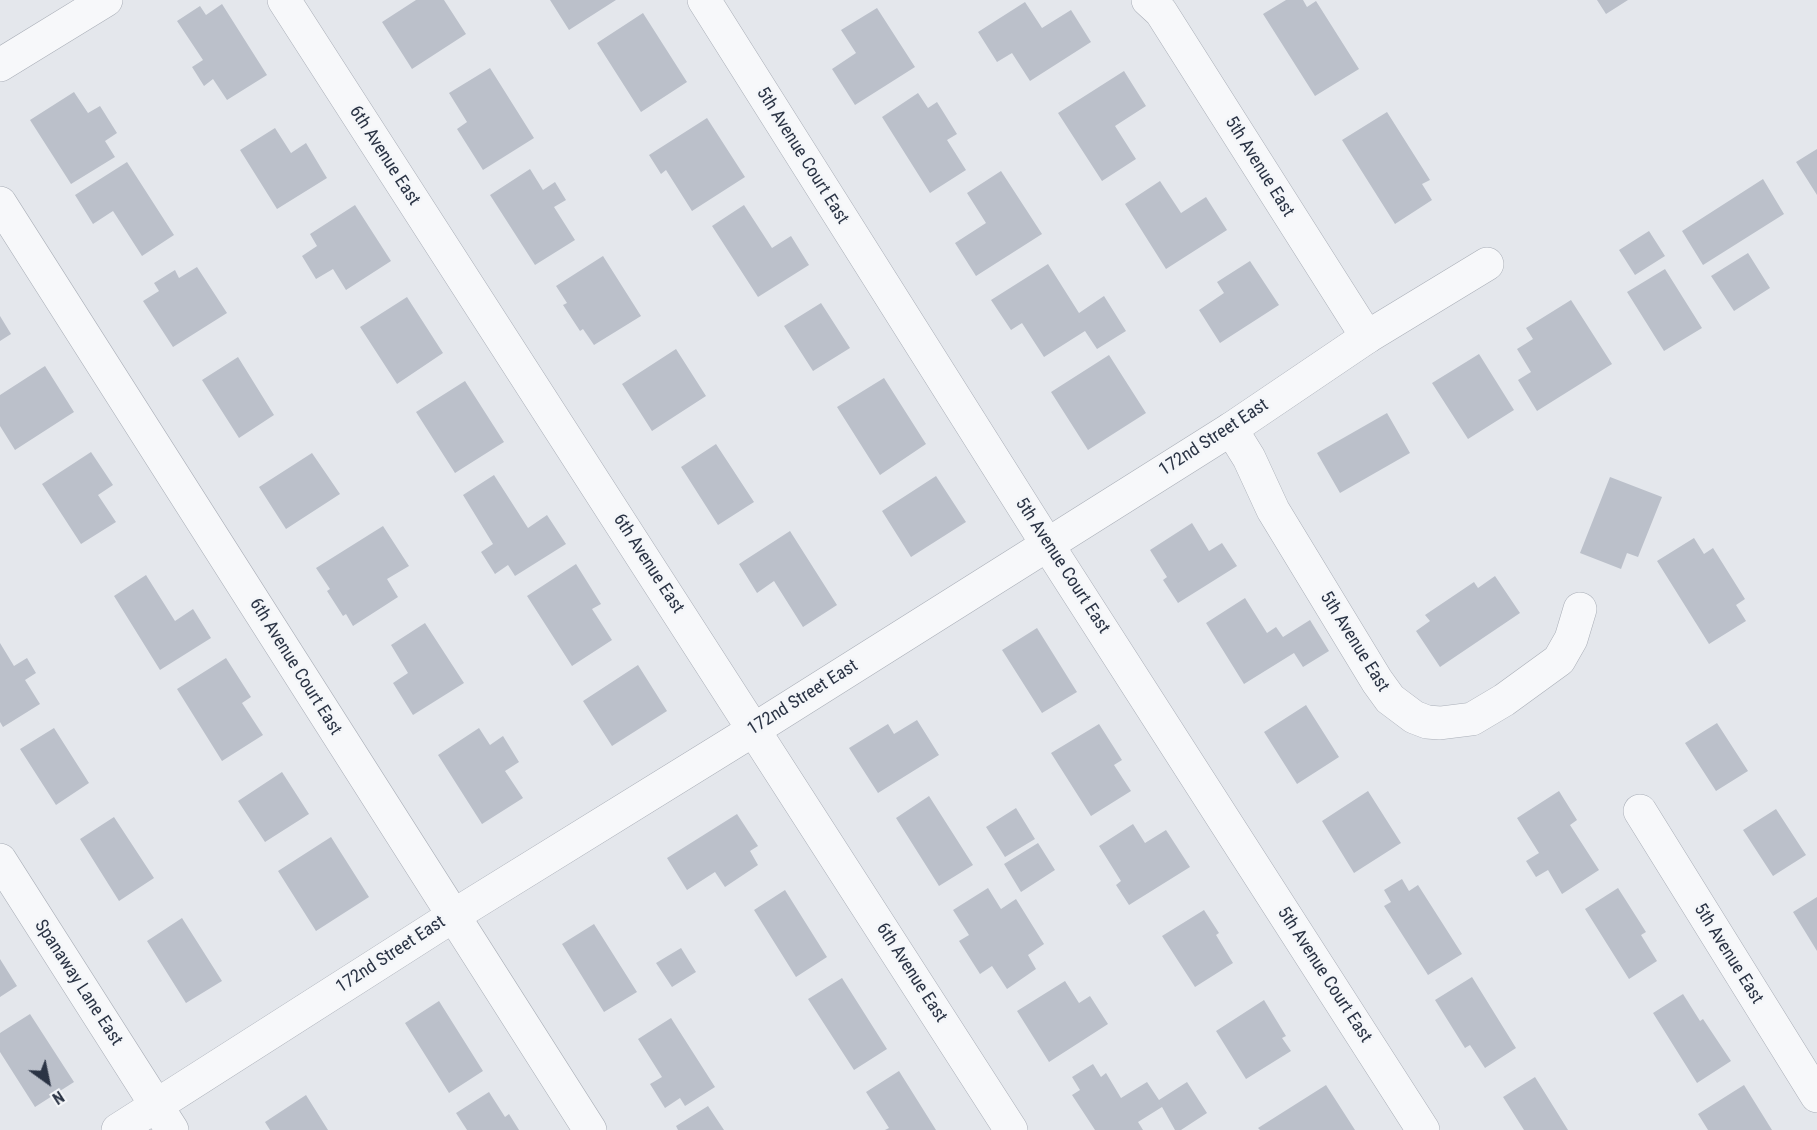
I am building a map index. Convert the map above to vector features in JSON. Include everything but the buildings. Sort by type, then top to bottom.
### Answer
[{"type":"street","points":[[0,65],[106,0]]},
{"type":"street","name":"6th Avenue East","points":[[284,0],[1011,1130]]},
{"type":"street","name":"5th Avenue Court East","points":[[704,0],[1047,544],[1424,1130]]},
{"type":"street","name":"5th Avenue East","points":[[1148,0],[1161,12],[1367,337]]},
{"type":"street","name":"6th Avenue Court East","points":[[0,203],[590,1130]]},
{"type":"street","name":"172nd Street East","points":[[118,1130],[164,1118],[453,916],[1231,429],[1367,337],[1487,264]]},
{"type":"street","name":"5th Avenue East","points":[[1231,429],[1249,458],[1273,510],[1377,681],[1390,699],[1414,717],[1426,722],[1440,723],[1472,719],[1504,700],[1560,660],[1571,639],[1580,609]]},
{"type":"street","name":"5th Avenue East","points":[[1640,811],[1817,1096]]},
{"type":"street","name":"Spanaway Lane East","points":[[0,860],[164,1118]]}]
